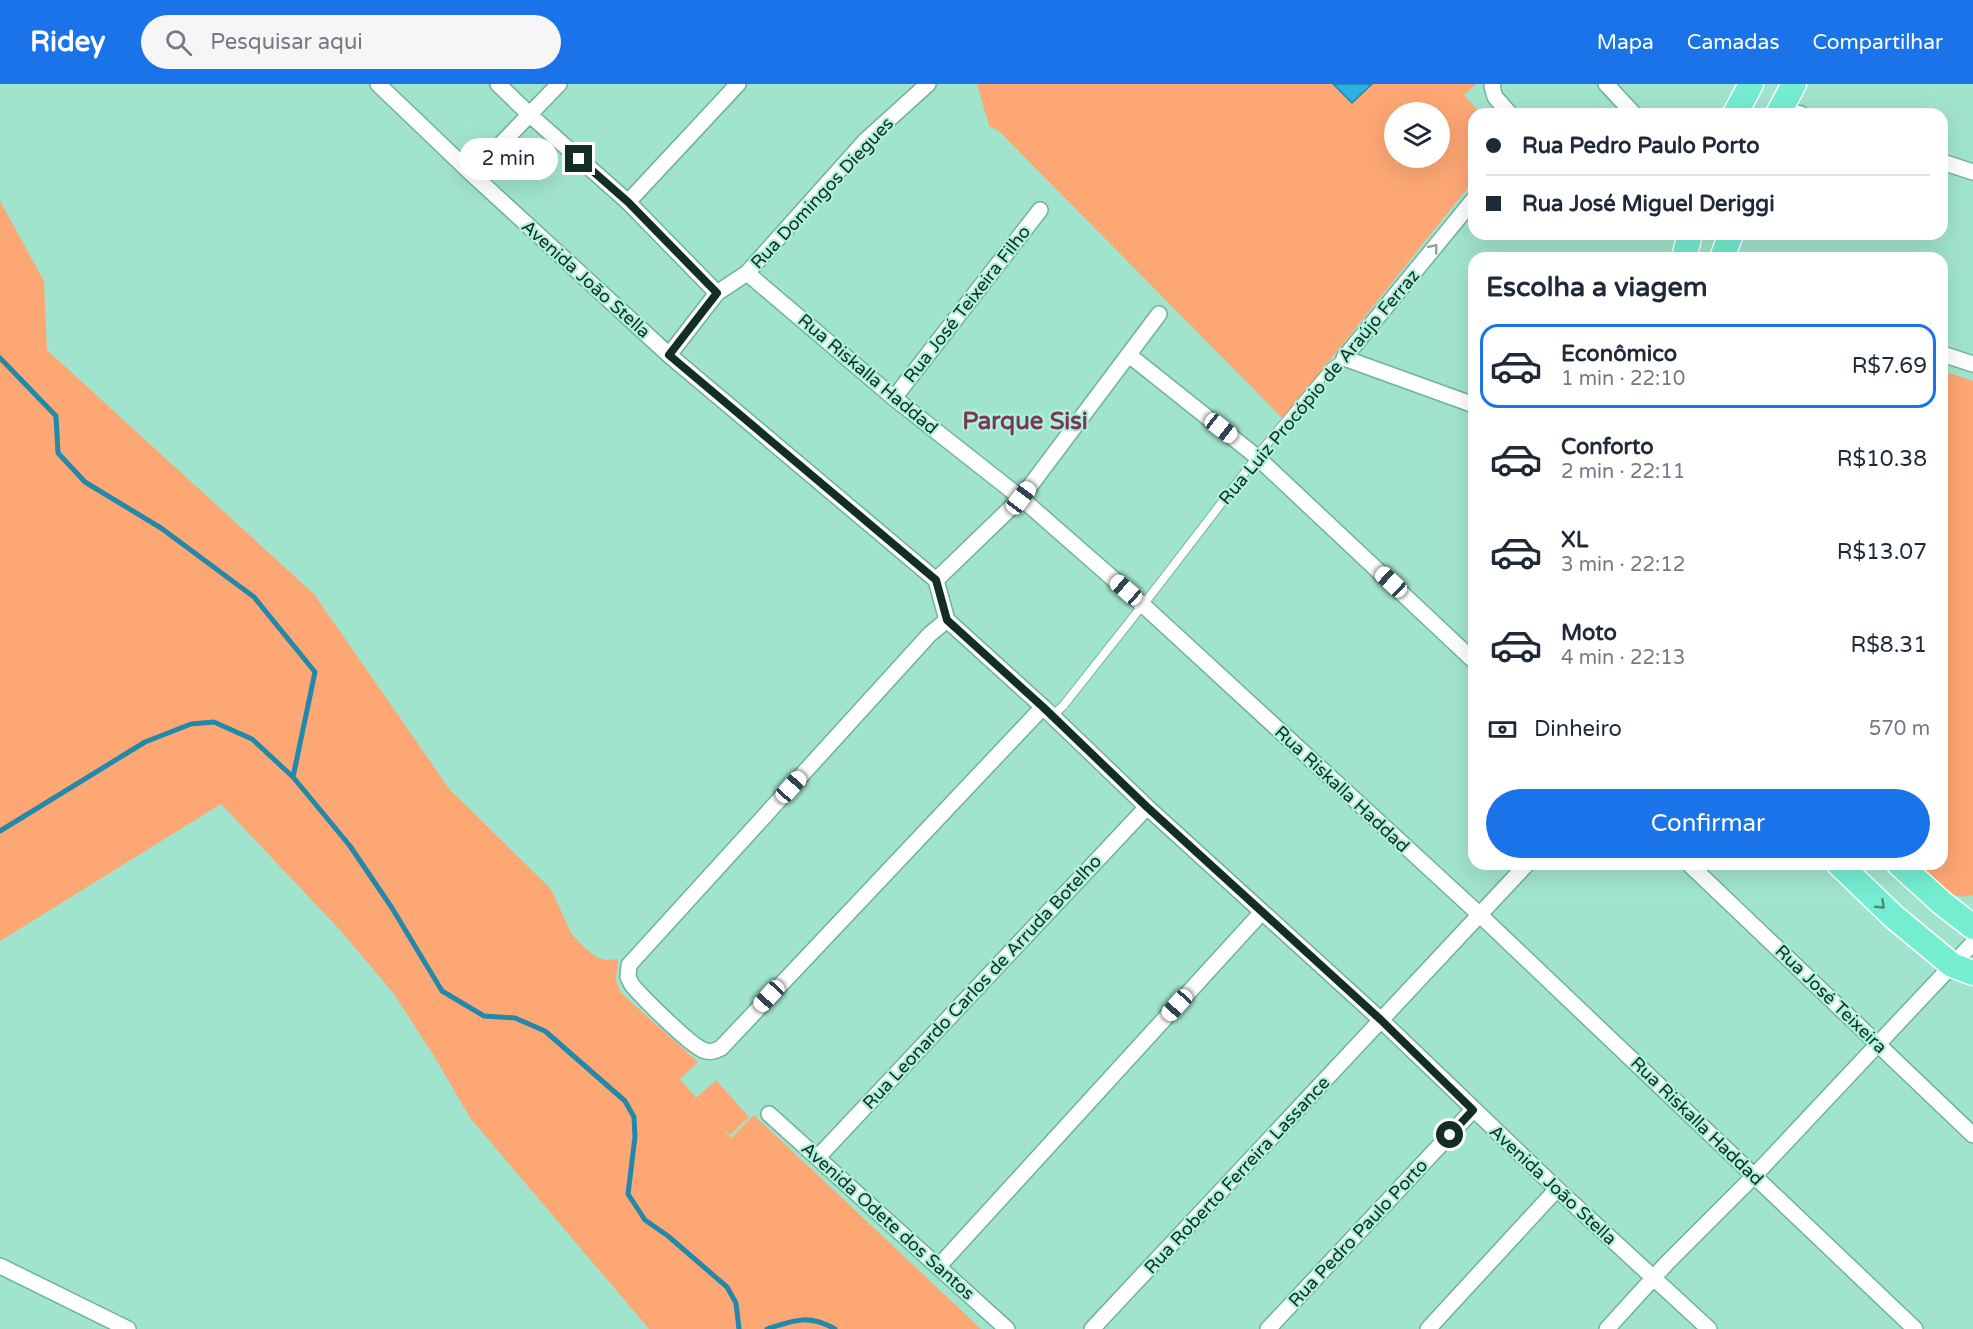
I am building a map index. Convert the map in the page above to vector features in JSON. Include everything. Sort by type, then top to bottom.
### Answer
[{"type":"main road","points":[[1738,108],[1751,84]]},
{"type":"main road","points":[[1787,108],[1794,84]]},
{"type":"main road","points":[[1845,870],[1893,916],[1962,969]]},
{"type":"main road","points":[[1906,870],[1973,927]]},
{"type":"street","name":"Avenida João Stella","points":[[378,84],[472,174],[669,355],[936,580]]},
{"type":"street","points":[[498,84],[530,116],[628,202],[717,293]]},
{"type":"street","points":[[472,174],[559,84]]},
{"type":"street","points":[[628,202],[738,84]]},
{"type":"street","name":"Rua Domingos Diegues","points":[[669,355],[717,293],[747,273],[866,140],[928,84]]},
{"type":"street","points":[[1493,84],[1495,97],[1505,108]]},
{"type":"street","points":[[1606,84],[1628,108]]},
{"type":"street","points":[[1948,164],[1973,172]]},
{"type":"street","name":"Rua Luiz Procópio de Araújo Ferraz","points":[[1344,358],[1468,207]]},
{"type":"street","name":"Rua José Teixeira Filho","points":[[894,398],[1040,210]]},
{"type":"street","name":"Rua Riskalla Haddad","points":[[747,273],[894,398],[1021,498],[1143,605],[1480,915],[1915,1329]]},
{"type":"street","points":[[1048,712],[721,1047],[709,1052],[692,1043],[636,990],[628,977],[629,965],[930,634],[947,620],[936,580],[1021,498],[1159,314]]},
{"type":"street","points":[[1130,354],[1257,457],[1468,655]]},
{"type":"street","points":[[1948,356],[1973,364]]},
{"type":"street","points":[[1344,358],[1468,403]]},
{"type":"street","name":"Avenida João Stella","points":[[947,620],[1147,807],[1381,1020],[1473,1110],[1709,1329]]},
{"type":"street","name":"Rua Leonardo Carlos de Arruda Botelho","points":[[818,1157],[1147,807]]},
{"type":"street","name":"Rua Roberto Ferreira Lassance","points":[[1092,1329],[1521,870]]},
{"type":"street","name":"Rua José Teixeira","points":[[1695,870],[1973,1135]]},
{"type":"street","points":[[938,1267],[1262,912]]},
{"type":"street","points":[[1606,1329],[1878,1044],[1962,969],[1973,943]]},
{"type":"street","name":"Rua Pedro Paulo Porto","points":[[1268,1329],[1473,1110]]},
{"type":"street","name":"Avenida Odete dos Santos","points":[[769,1114],[1007,1329]]},
{"type":"street","points":[[1428,1329],[1557,1189]]},
{"type":"street","points":[[0,1266],[128,1329]]},
{"type":"lane","name":"Rua Luiz Procópio de Araújo Ferraz","points":[[1048,712],[1063,706],[1257,457],[1331,367],[1344,358]]},
{"type":"shaded area","points":[[977,84],[1476,84],[1464,95],[1476,108],[1468,108],[1468,188],[1283,419],[999,131],[989,126]]},
{"type":"shaded area","points":[[0,201],[44,281],[47,350],[314,594],[450,790],[551,889],[571,933],[583,946],[596,957],[605,960],[618,959],[616,980],[621,993],[698,1062],[680,1079],[696,1098],[716,1080],[749,1117],[730,1135],[724,1130],[731,1138],[754,1115],[981,1329],[649,1329],[471,1119],[394,994],[340,930],[221,804],[0,941]]},
{"type":"shaded area","points":[[1948,373],[1973,381],[1973,895],[1956,896],[1935,883],[1923,870],[1948,870]]},
{"type":"water","points":[[1333,84],[1372,84],[1352,103]]},
{"type":"waterway","points":[[0,358],[56,416],[58,453],[85,482],[161,528],[254,597],[315,672],[293,777],[350,846],[392,908],[442,991],[484,1016],[515,1018],[545,1031],[625,1101],[634,1117],[635,1137],[628,1194],[645,1220],[668,1236],[727,1287],[736,1303],[739,1329]]},
{"type":"waterway","points":[[0,831],[145,742],[191,724],[214,722],[252,739],[293,777]]},
{"type":"waterway","points":[[767,1329],[801,1320],[817,1321],[835,1329]]},
{"type":"district","name":"Parque Sisi","points":[[1025,421]]},
{"type":"route","points":[[579,159],[628,202],[717,293],[669,355],[936,580],[947,620],[1043,707],[1147,807],[1381,1020],[1473,1110],[1450,1135]]}]
